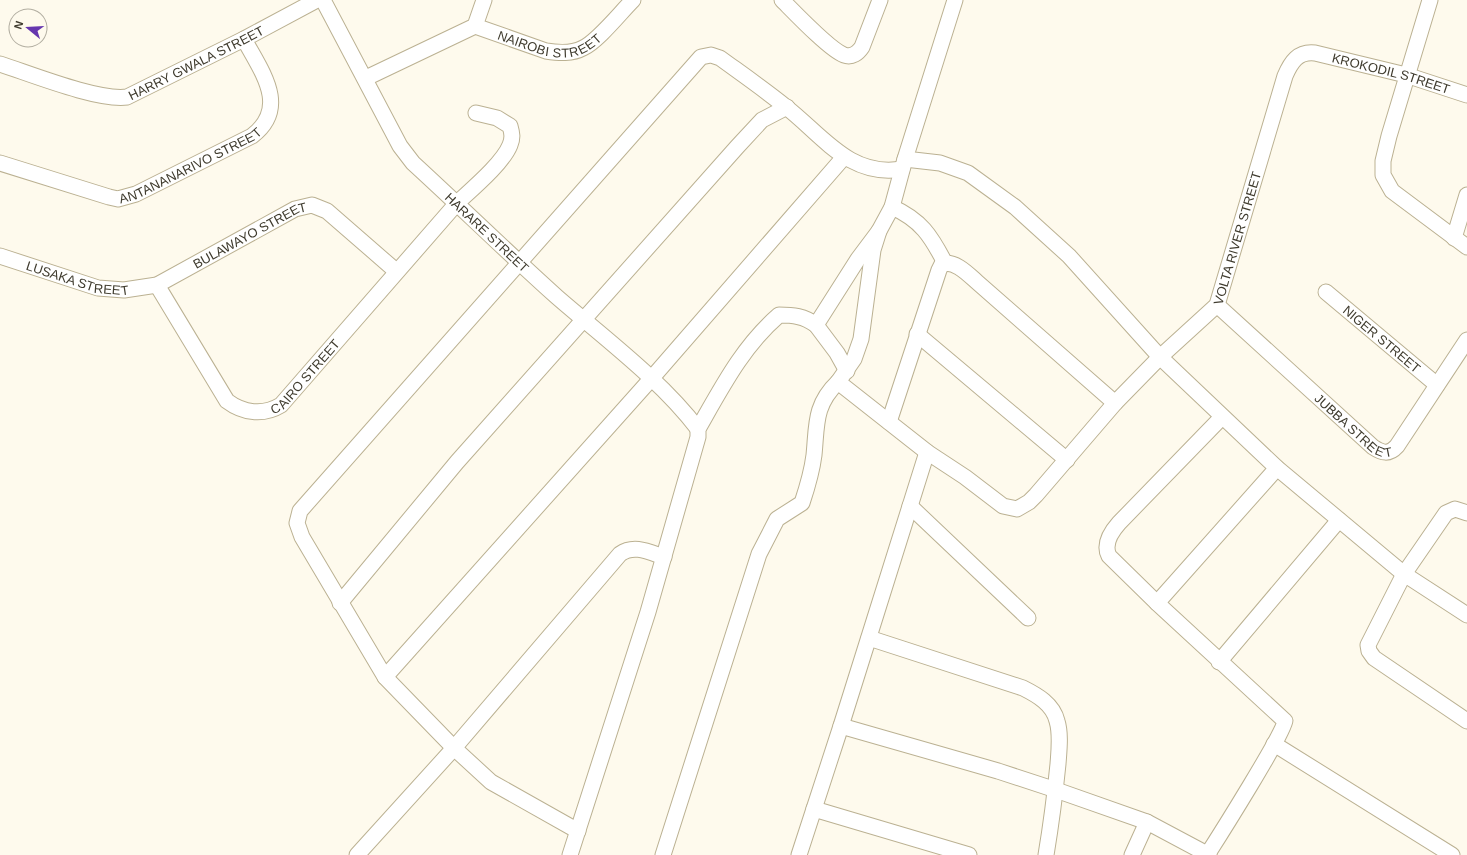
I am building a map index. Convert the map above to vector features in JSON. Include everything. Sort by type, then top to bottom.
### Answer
[{"type":"street","name":"HARRY GWALA STREET","points":[[0,64],[84,91],[117,98],[127,96],[244,39],[317,0]]},
{"type":"street","name":"HARARE STREET","points":[[323,0],[404,150],[413,163],[520,264],[651,379],[684,410],[698,429]]},
{"type":"street","points":[[366,78],[475,26],[484,0]]},
{"type":"street","name":"NAIROBI STREET","points":[[475,26],[538,48],[567,52],[583,48],[590,44],[633,0]]},
{"type":"street","points":[[782,0],[828,44],[844,55],[858,53],[862,47],[880,0]]},
{"type":"street","points":[[816,325],[858,259],[879,231],[892,207],[903,164],[955,0]]},
{"type":"street","points":[[1429,0],[1406,76],[1383,161],[1383,176],[1392,191],[1467,247]]},
{"type":"street","name":"ANTANANARIVO STREET","points":[[0,163],[100,195],[118,199],[136,194],[252,136],[265,123],[271,104],[271,92],[244,39]]},
{"type":"street","name":"VOLTA RIVER STREET","points":[[927,452],[965,477],[996,501],[1010,509],[1017,508],[1029,502],[1116,403],[1160,357],[1217,305],[1285,76],[1294,59],[1307,52],[1315,53]]},
{"type":"street","name":"KROKODIL STREET","points":[[1315,53],[1406,76],[1467,95]]},
{"type":"street","points":[[578,831],[491,782],[454,748],[385,677],[340,603],[298,529],[298,517],[300,511],[520,264],[695,62],[702,57],[716,56],[787,107],[844,157],[870,169],[882,171],[903,164],[940,163],[968,173],[1015,207],[1069,256],[1160,357],[1277,468],[1404,574],[1467,615]]},
{"type":"street","points":[[340,603],[457,462],[751,131],[762,120],[787,107]]},
{"type":"street","name":"CAIRO STREET","points":[[157,285],[220,393],[227,401],[242,410],[263,412],[273,410],[281,405],[396,271],[457,203],[504,155],[510,145],[512,135],[510,126],[504,121],[476,113]]},
{"type":"street","points":[[385,677],[651,379],[844,157]]},
{"type":"street","points":[[1454,238],[1467,195]]},
{"type":"street","name":"BULAWAYO STREET","points":[[157,285],[304,205],[312,205],[327,211],[396,271]]},
{"type":"street","points":[[892,207],[908,214],[925,230],[946,263]]},
{"type":"street","points":[[663,855],[759,554],[777,519],[802,503],[807,489],[813,457],[818,412],[826,394],[842,376],[861,339],[870,265],[879,231]]},
{"type":"street","name":"LUSAKA STREET","points":[[0,256],[109,290],[124,290],[157,285]]},
{"type":"street","points":[[889,422],[939,270],[941,266],[946,263],[956,265],[968,274],[1116,403]]},
{"type":"street","name":"NIGER STREET","points":[[1326,292],[1437,385]]},
{"type":"street","name":"JUBBA STREET","points":[[1217,305],[1373,447],[1382,452],[1392,451],[1397,446],[1467,340]]},
{"type":"street","points":[[570,855],[664,557],[698,438],[698,429],[725,381],[745,351],[779,315],[793,315],[807,319],[816,325],[837,353],[842,376],[889,422],[927,452],[799,855]]},
{"type":"street","points":[[917,334],[1066,460]]},
{"type":"street","points":[[841,726],[990,769],[1056,790],[1147,822],[1208,855],[1274,744],[1284,726],[1284,720],[1219,662],[1157,603],[1110,556],[1107,548],[1108,538],[1119,523],[1222,417]]},
{"type":"street","points":[[1157,603],[1277,468]]},
{"type":"street","points":[[910,506],[1028,618]]},
{"type":"street","points":[[1467,513],[1455,509],[1446,513],[1404,574],[1370,639],[1369,651],[1378,660],[1467,721]]},
{"type":"street","points":[[1219,662],[1339,520]]},
{"type":"street","points":[[357,855],[454,748],[620,554],[626,550],[640,549],[664,557]]},
{"type":"street","points":[[868,638],[1017,686],[1043,699],[1053,711],[1057,720],[1059,732],[1056,790],[1046,855]]},
{"type":"street","points":[[1274,744],[1452,855]]},
{"type":"street","points":[[814,809],[969,855]]},
{"type":"street","points":[[1132,855],[1147,822]]}]
